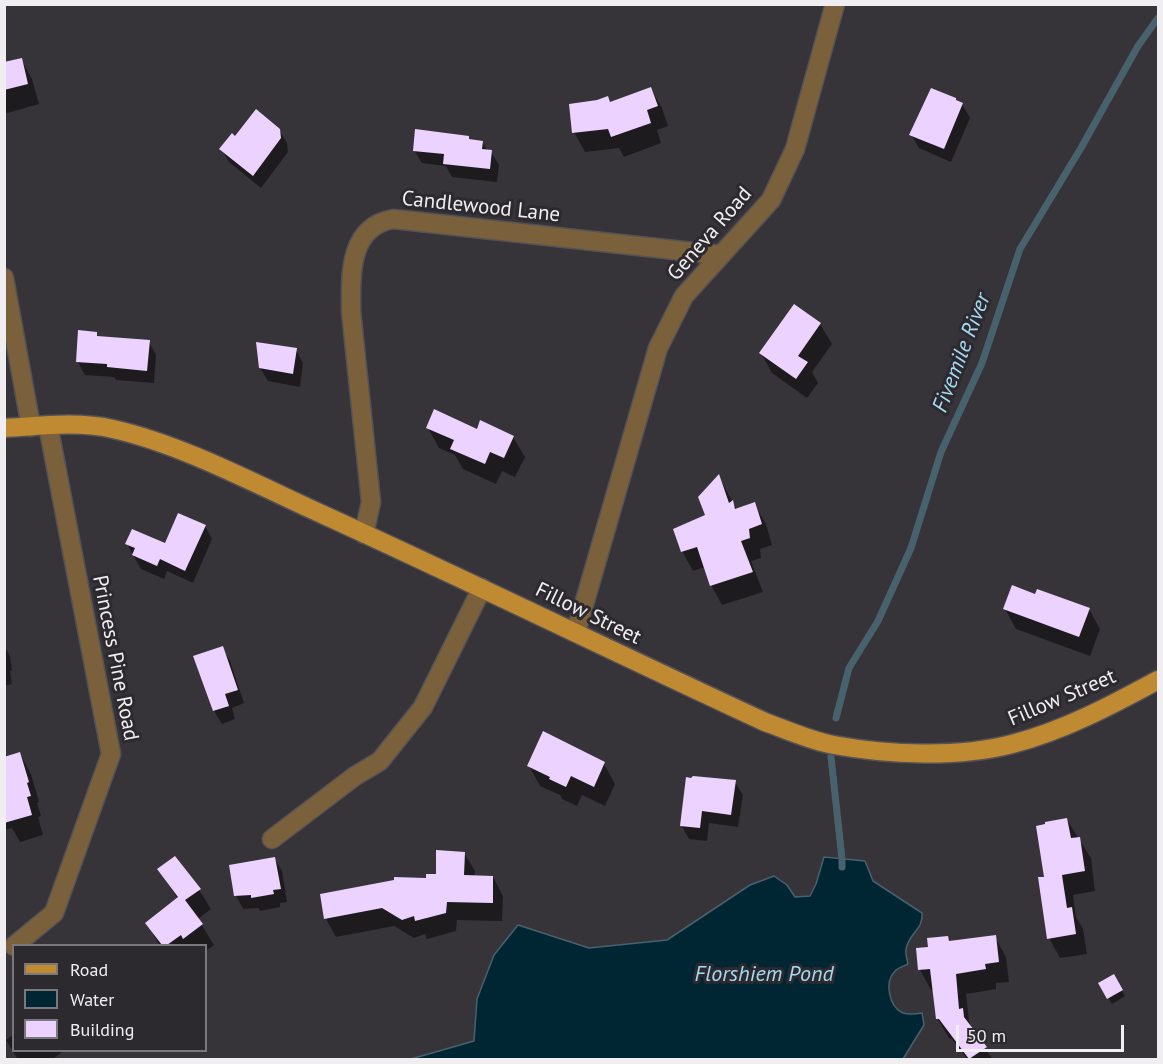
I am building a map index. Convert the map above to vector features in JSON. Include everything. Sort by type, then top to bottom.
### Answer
[{"type":"main road","name":"Fillow Street","points":[[4,428],[90,426],[146,438],[203,461],[482,588],[765,722],[832,745],[900,753],[981,751],[1041,736],[1158,680]]},
{"type":"street","name":"Geneva Road","points":[[576,632],[658,348],[684,296],[771,200],[795,148],[835,4]]},
{"type":"street","name":"Candlewood Lane","points":[[364,534],[371,502],[351,311],[351,280],[357,249],[373,226],[393,219],[720,255]]},
{"type":"street","name":"Princess Pine Road","points":[[4,278],[40,426],[111,754],[54,913],[16,944]]},
{"type":"street","points":[[272,839],[356,776],[380,761],[423,707],[482,588]]},
{"type":"water","name":"Florshiem Pond","points":[[824,857],[865,861],[873,881],[922,913],[921,923],[906,949],[908,964],[895,971],[889,988],[891,1000],[898,1010],[908,1014],[922,1013],[924,1025],[903,1059],[411,1059],[474,1041],[477,999],[494,955],[518,925],[589,948],[667,940],[750,885],[774,876],[787,885],[795,897],[810,896]]},
{"type":"building","points":[[22,58],[28,84],[4,90],[4,62]]},
{"type":"building","points":[[651,87],[658,106],[647,110],[651,123],[611,137],[608,129],[572,133],[569,104],[608,96],[610,102]]},
{"type":"building","points":[[931,88],[963,103],[944,149],[909,135]]},
{"type":"building","points":[[256,109],[280,129],[281,138],[253,176],[219,149],[232,133],[235,136]]},
{"type":"building","points":[[415,129],[469,136],[469,139],[483,141],[482,149],[492,150],[490,169],[443,164],[444,154],[413,151]]},
{"type":"building","points":[[794,304],[821,323],[798,356],[808,362],[796,379],[759,353]]},
{"type":"building","points":[[78,330],[97,332],[97,336],[150,340],[147,371],[107,367],[107,364],[76,362]]},
{"type":"building","points":[[256,342],[297,348],[293,374],[259,368]]},
{"type":"building","points":[[434,409],[477,429],[480,420],[514,436],[504,458],[490,452],[485,464],[450,449],[454,440],[426,428]]},
{"type":"building","points":[[719,474],[729,503],[733,500],[735,509],[755,502],[762,524],[749,529],[750,538],[741,541],[753,572],[710,586],[697,547],[681,552],[673,529],[705,515],[698,497]]},
{"type":"building","points":[[178,513],[206,525],[185,571],[160,559],[157,566],[132,555],[135,548],[125,544],[132,529],[165,543]]},
{"type":"building","points":[[1012,585],[1035,594],[1037,589],[1090,608],[1079,637],[1003,609]]},
{"type":"building","points":[[223,646],[238,690],[225,694],[229,706],[213,711],[193,656]]},
{"type":"building","points":[[543,731],[605,762],[594,787],[571,776],[566,787],[527,766]]},
{"type":"building","points":[[20,752],[29,782],[27,783],[31,796],[27,797],[32,815],[4,823],[4,757]]},
{"type":"building","points":[[686,777],[736,780],[731,815],[702,811],[700,828],[680,826]]},
{"type":"building","points":[[1067,818],[1071,838],[1080,837],[1085,871],[1062,875],[1067,908],[1072,907],[1076,934],[1047,939],[1038,877],[1044,877],[1036,826]]},
{"type":"building","points":[[436,850],[465,852],[464,875],[493,876],[493,903],[447,902],[446,913],[415,921],[414,916],[402,920],[382,908],[324,919],[320,894],[394,880],[394,877],[426,878],[426,874],[436,874]]},
{"type":"building","points":[[175,856],[201,889],[185,900],[203,924],[183,939],[181,935],[168,944],[161,944],[145,923],[178,897],[157,869]]},
{"type":"building","points":[[275,857],[281,889],[273,890],[274,894],[251,898],[251,895],[234,896],[229,865]]},
{"type":"building","points":[[996,935],[999,962],[985,964],[986,969],[956,974],[959,1009],[963,1008],[964,1017],[987,1047],[969,1059],[939,1019],[936,1019],[930,969],[918,970],[916,948],[928,947],[927,938],[948,936],[949,941]]},
{"type":"building","points":[[1114,974],[1123,990],[1107,999],[1098,983]]},
{"type":"waterway","name":"Fivemile River","points":[[836,718],[849,668],[878,621],[911,548],[941,452],[982,363],[1020,249],[1081,148],[1138,46],[1158,18]]},
{"type":"waterway","name":"Fivemile River","points":[[831,757],[842,867]]}]
